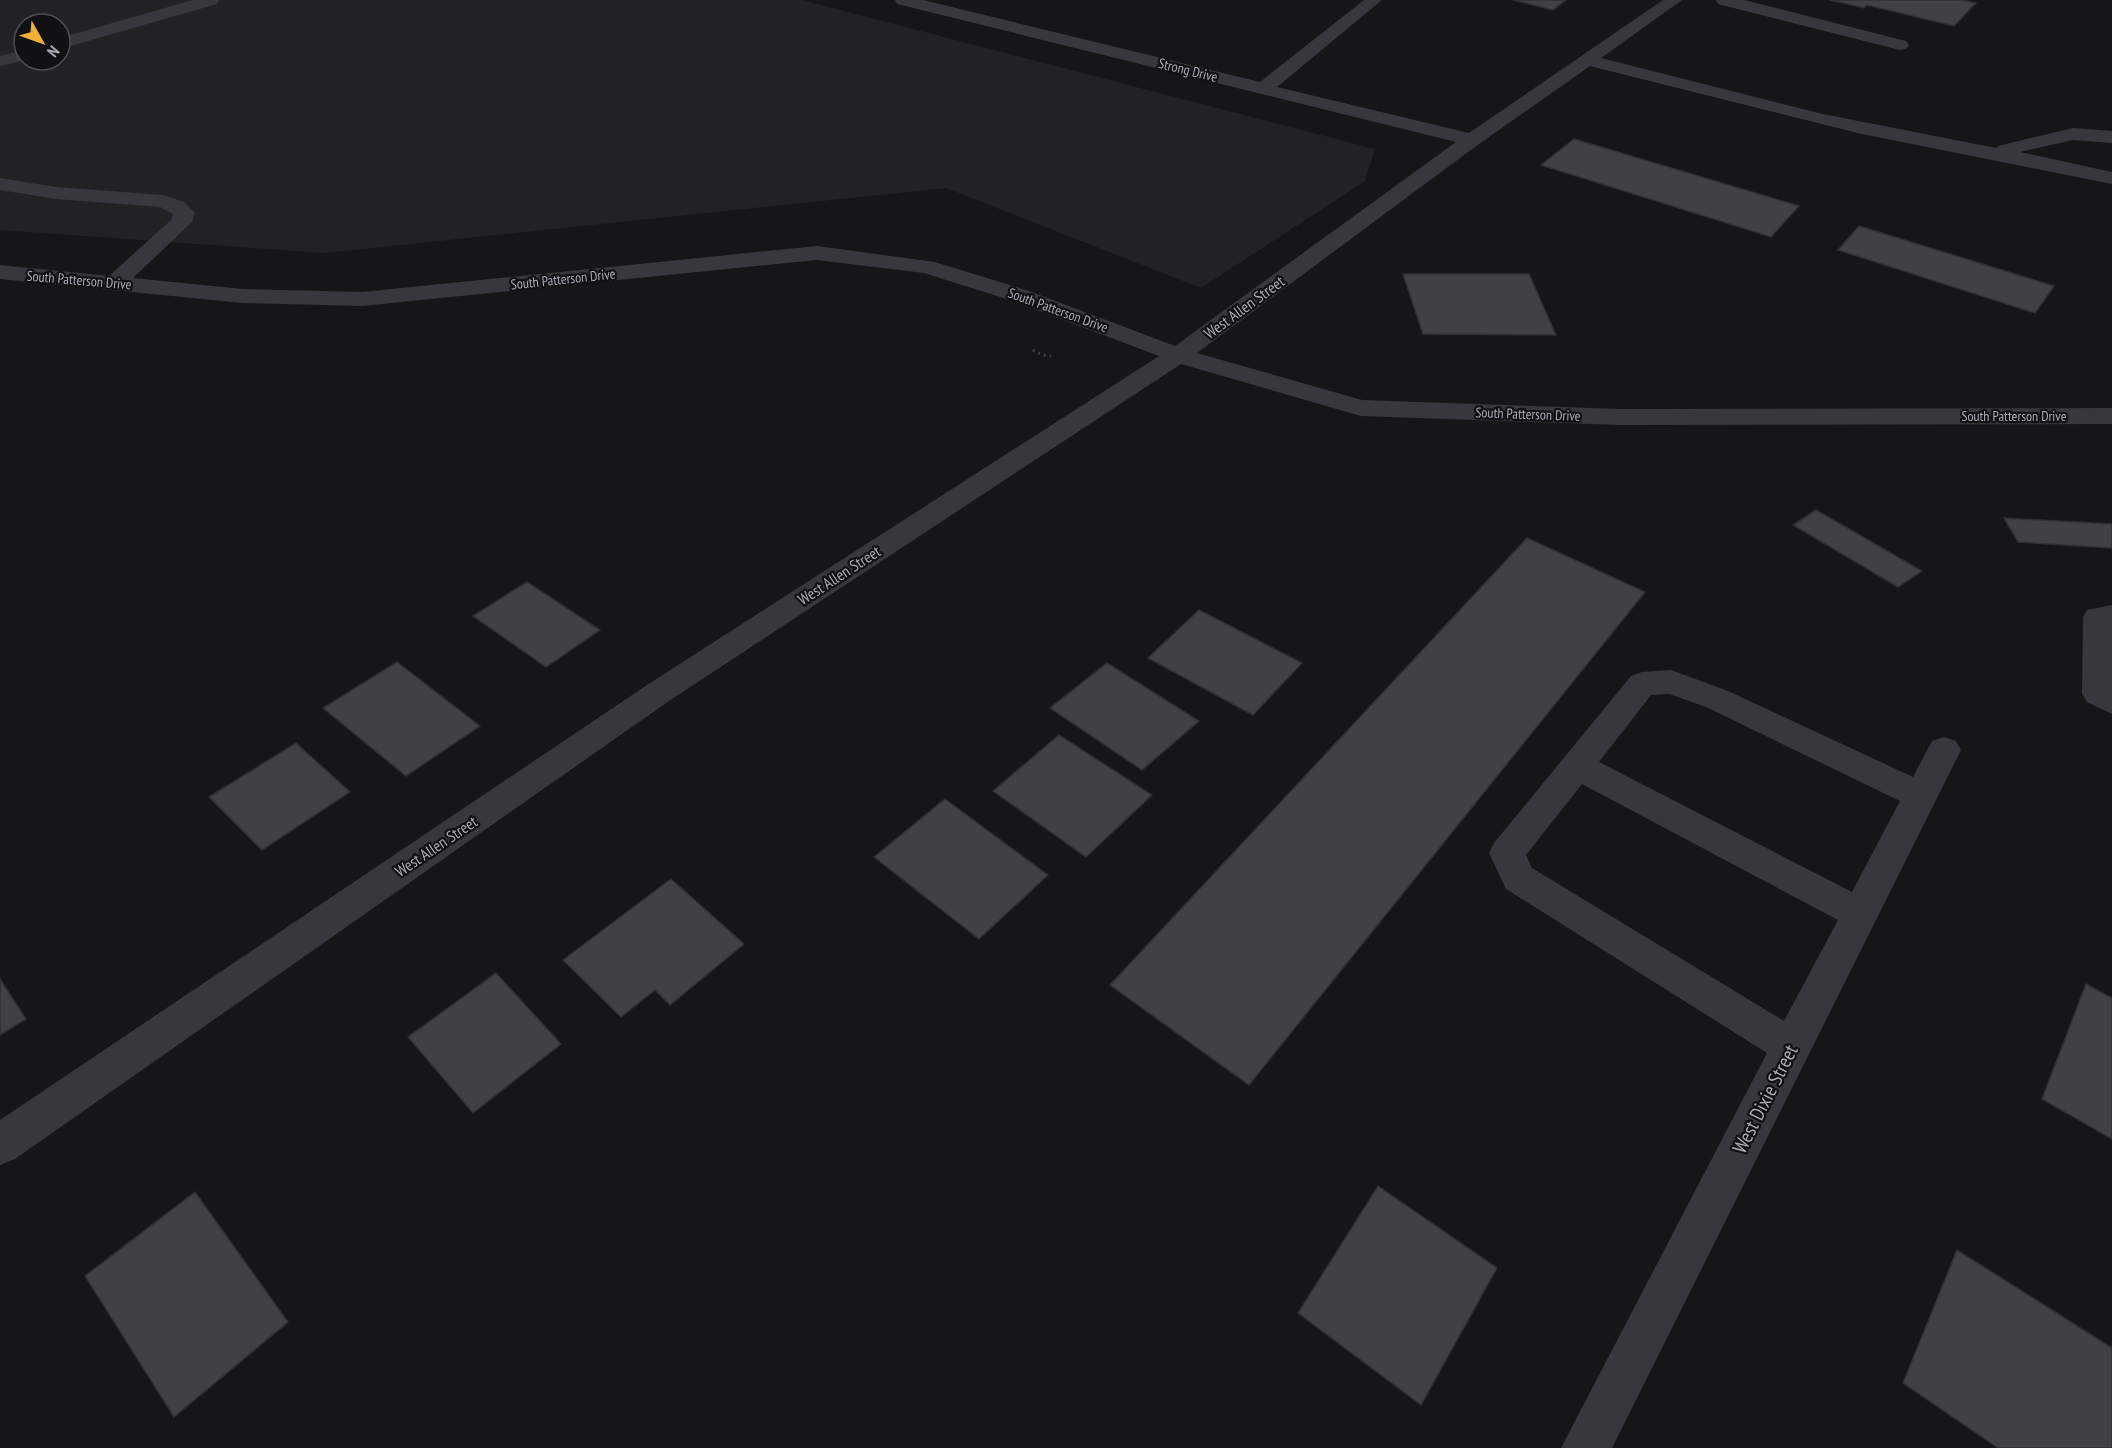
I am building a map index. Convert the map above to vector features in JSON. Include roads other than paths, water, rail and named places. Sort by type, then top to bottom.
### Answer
[{"type":"street","points":[[72,41],[211,0]]},
{"type":"street","name":"Strong Drive","points":[[903,0],[1472,140]]},
{"type":"street","points":[[1263,88],[1374,0]]},
{"type":"street","name":"West Allen Street","points":[[0,1145],[658,693],[1179,355],[1472,140],[1674,0]]},
{"type":"street","points":[[1724,0],[1900,45]]},
{"type":"street","points":[[1587,60],[1739,101],[1903,137],[2061,165],[2112,178]]},
{"type":"street","points":[[1991,153],[2073,134],[2112,137]]},
{"type":"street","points":[[0,184],[56,193],[163,201],[177,206],[184,213],[181,222],[115,283]]},
{"type":"street","points":[[0,195],[56,193]]},
{"type":"street","name":"South Patterson Drive","points":[[0,272],[243,296],[362,299],[817,253],[927,267],[1021,296],[1179,355],[1361,408],[1621,417],[2112,416]]},
{"type":"street","points":[[2112,616],[2098,617],[2098,694],[2112,702]]},
{"type":"street","points":[[1792,1047],[1519,878],[1507,853],[1642,684],[1671,682],[1717,699],[1921,796]]},
{"type":"street","name":"West Dixie Street","points":[[1586,1448],[1944,750]]},
{"type":"street","points":[[1575,765],[1860,914]]}]
